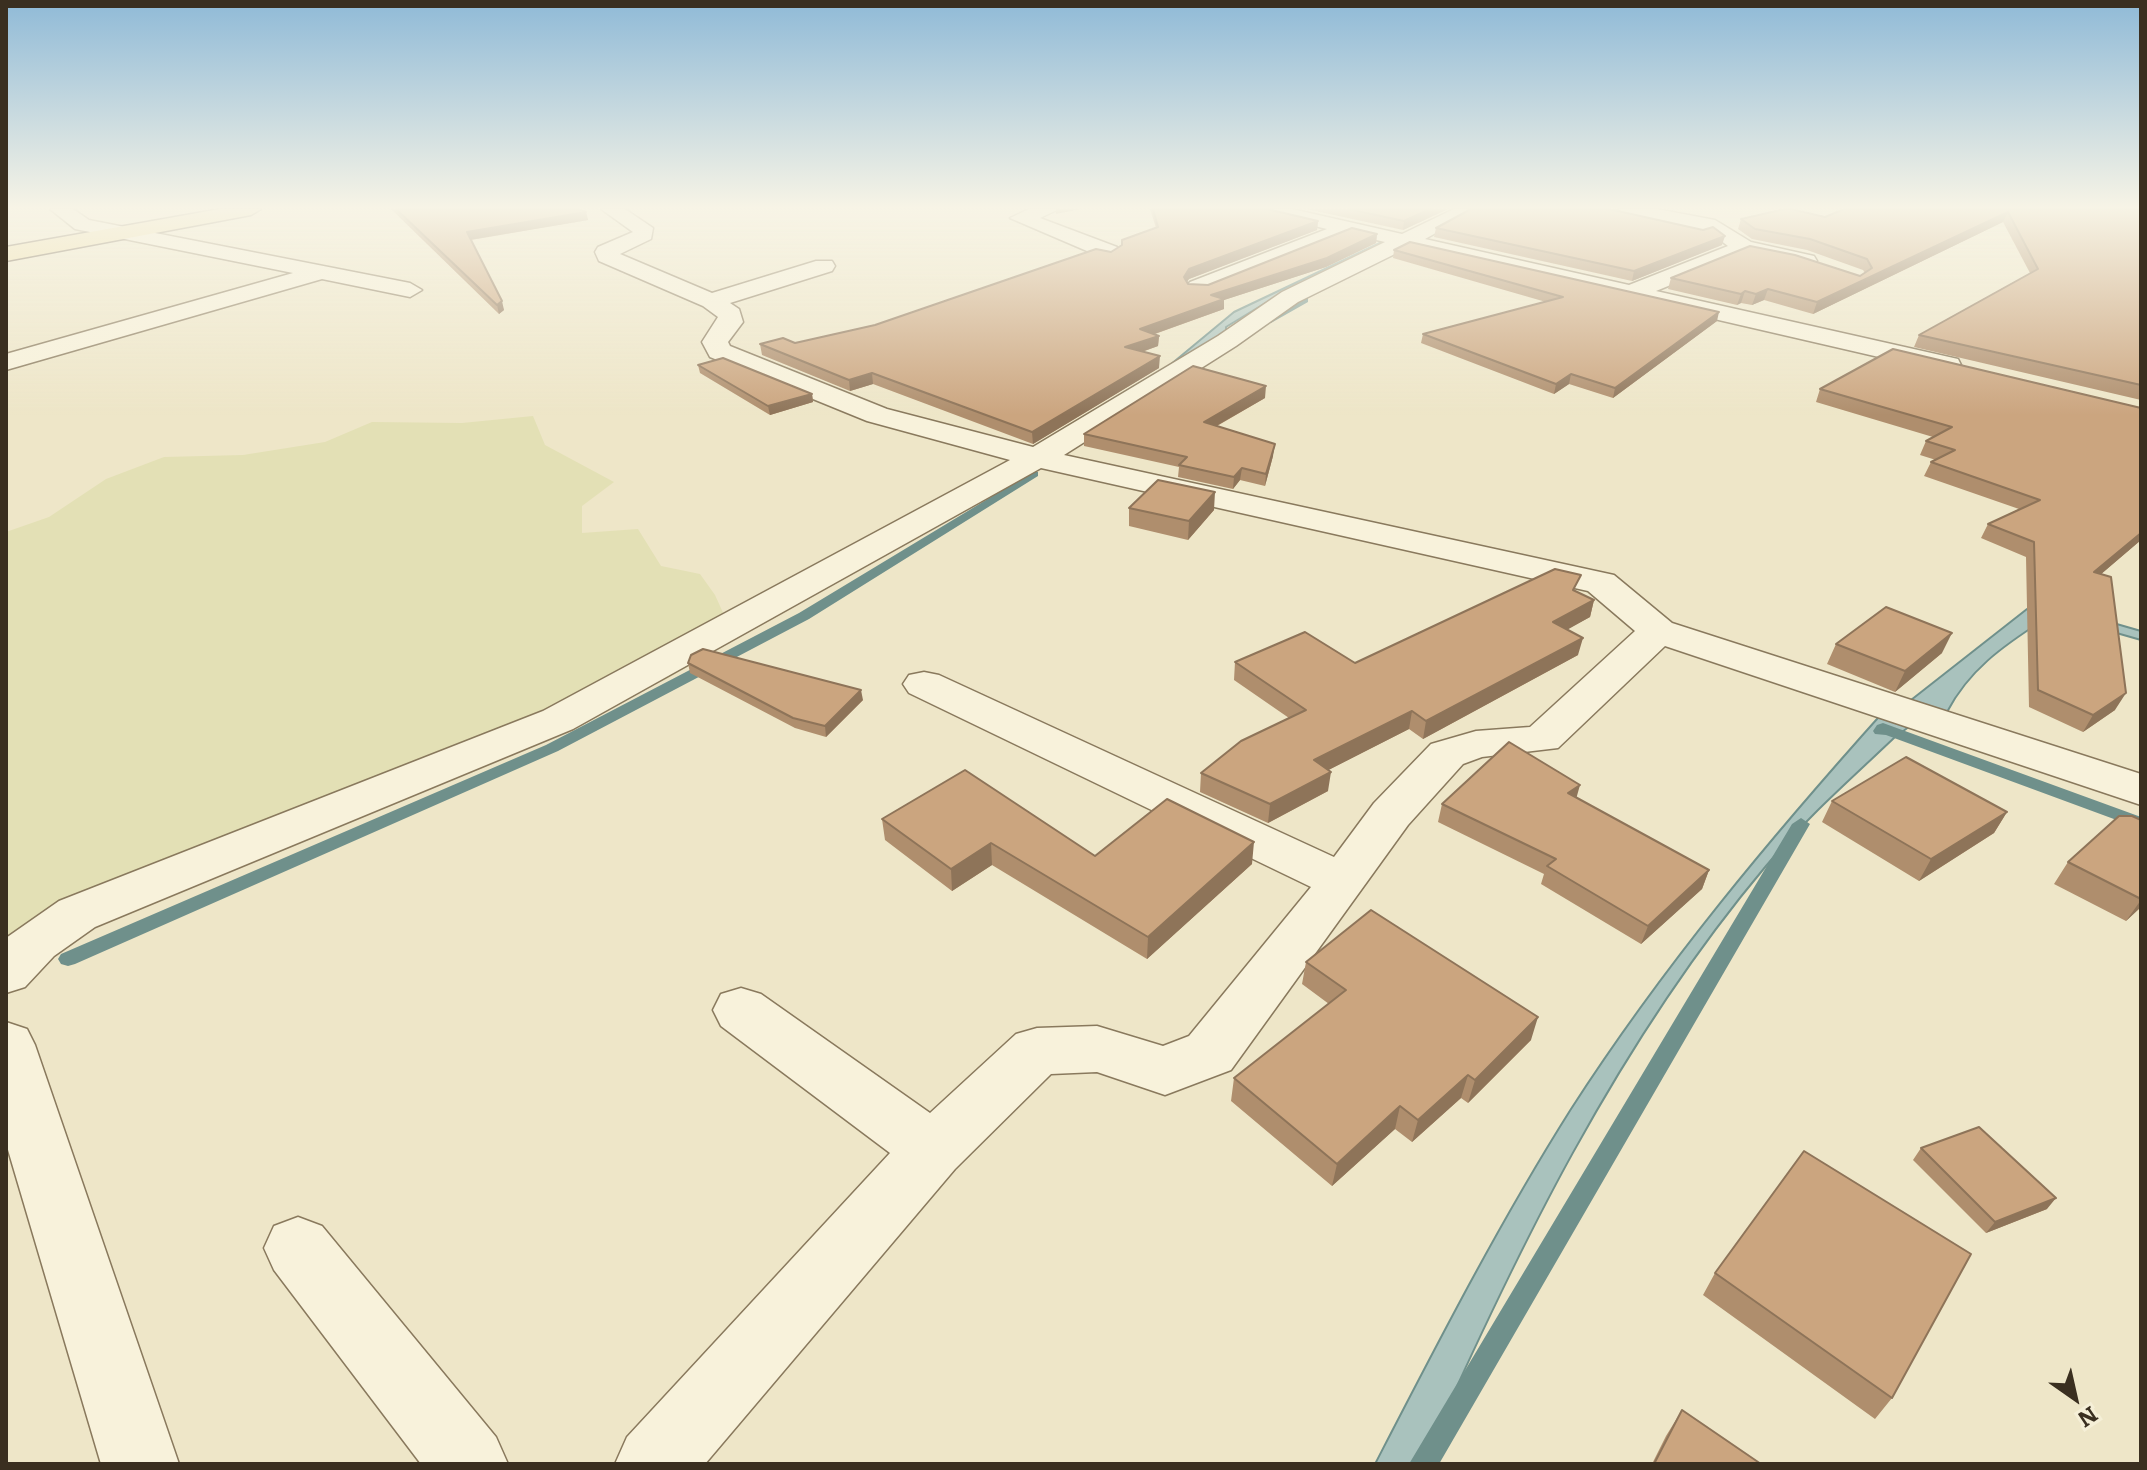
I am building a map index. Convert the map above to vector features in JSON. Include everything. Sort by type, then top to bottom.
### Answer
[{"type":"street","points":[[6,362],[302,278]]},
{"type":"street","points":[[349,278],[410,290]]},
{"type":"street","points":[[657,278],[711,301],[730,314],[731,322],[715,342],[730,358],[877,415],[1037,458],[1601,583],[1658,631],[2131,790],[2141,790]]},
{"type":"street","points":[[711,301],[787,278]]},
{"type":"street","points":[[1198,287],[1222,278]]},
{"type":"street","points":[[6,972],[35,942],[77,914],[558,720],[1037,458],[1227,341],[1290,297],[1328,278]]},
{"type":"street","points":[[1576,278],[1977,372]]},
{"type":"street","points":[[1635,291],[1668,278]]},
{"type":"street","points":[[654,1464],[933,1150],[1037,1051],[1097,1049],[1165,1071],[1210,1053],[1343,882],[1391,814],[1447,754],[1476,744],[1542,739],[1658,631]]},
{"type":"street","points":[[924,684],[1343,882]]},
{"type":"street","points":[[741,1010],[933,1150]]},
{"type":"street","points":[[6,1045],[140,1464]]},
{"type":"street","points":[[298,1248],[469,1464]]},
{"type":"shaded area","points":[[533,416],[545,445],[614,482],[582,506],[582,533],[638,529],[661,566],[700,574],[715,595],[735,639],[665,680],[532,730],[6,943],[6,532],[49,517],[106,479],[164,457],[243,455],[325,442],[372,422],[462,423]]},
{"type":"water","points":[[1307,278],[1313,278],[1226,327],[1226,336],[1164,370],[1234,312]]},
{"type":"water","points":[[2027,609],[2068,610],[2141,631],[2141,640],[2113,632],[2042,621],[1976,671],[1947,712],[1911,700]]},
{"type":"water","points":[[1885,710],[1917,721],[1895,737],[1828,800],[1766,866],[1712,934],[1616,1078],[1532,1229],[1422,1464],[1375,1464],[1494,1240],[1544,1152],[1606,1056],[1720,903]]},
{"type":"building","points":[[468,278],[490,278],[502,301],[497,305]]},
{"type":"building","points":[[1013,278],[1184,278],[1188,284],[1208,285],[1227,278],[1266,278],[1211,295],[1224,299],[1140,329],[1159,336],[1125,347],[1160,356],[1032,432],[872,373],[849,380],[760,344],[783,338],[795,343],[875,325]]},
{"type":"building","points":[[1493,278],[1567,278],[1719,312],[1615,388],[1571,374],[1556,384],[1423,334],[1563,297]]},
{"type":"building","points":[[1671,278],[1869,278],[1817,302],[1768,289],[1756,294],[1745,291],[1741,294]]},
{"type":"building","points":[[2022,278],[2141,278],[2141,385],[1919,335]]},
{"type":"building","points":[[1893,349],[2141,408],[2141,533],[2094,572],[2111,577],[2126,693],[2093,715],[2038,690],[2034,542],[1988,524],[2040,500],[1931,462],[1955,450],[1926,441],[1952,427],[1820,389]]},
{"type":"building","points":[[723,358],[812,394],[768,406],[698,365]]},
{"type":"building","points":[[1193,366],[1266,386],[1204,422],[1275,444],[1266,474],[1242,468],[1234,477],[1179,465],[1187,457],[1084,434]]},
{"type":"building","points":[[1158,480],[1215,492],[1189,521],[1129,508]]},
{"type":"building","points":[[1555,569],[1581,575],[1573,590],[1594,600],[1553,622],[1583,638],[1426,721],[1412,711],[1314,760],[1331,772],[1270,804],[1201,773],[1241,741],[1306,710],[1235,662],[1305,632],[1355,663]]},
{"type":"building","points":[[1886,607],[1952,633],[1905,671],[1836,644]]},
{"type":"building","points":[[703,649],[861,690],[825,726],[793,718],[688,663],[691,655]]},
{"type":"building","points":[[1509,742],[1580,785],[1568,793],[1709,870],[1648,926],[1547,866],[1556,859],[1442,804]]},
{"type":"building","points":[[1906,757],[2007,812],[1931,859],[1832,801]]},
{"type":"building","points":[[965,770],[1095,856],[1167,799],[1254,842],[1148,937],[991,843],[951,869],[882,819]]},
{"type":"building","points":[[2119,816],[2141,820],[2141,899],[2068,862]]},
{"type":"building","points":[[1371,910],[1538,1017],[1475,1080],[1468,1075],[1418,1120],[1400,1106],[1337,1164],[1234,1078],[1346,990],[1306,962]]},
{"type":"building","points":[[1979,1127],[2056,1198],[1995,1222],[1921,1148]]},
{"type":"building","points":[[1804,1151],[1971,1254],[1892,1398],[1715,1273]]},
{"type":"building","points":[[1682,1410],[1761,1464],[1654,1464]]},
{"type":"waterway","points":[[1268,321],[1305,300]]},
{"type":"waterway","points":[[68,959],[552,748],[804,616],[1034,474]]},
{"type":"waterway","points":[[1881,731],[1883,728],[2141,823]]},
{"type":"waterway","points":[[1423,1464],[1801,824]]}]
